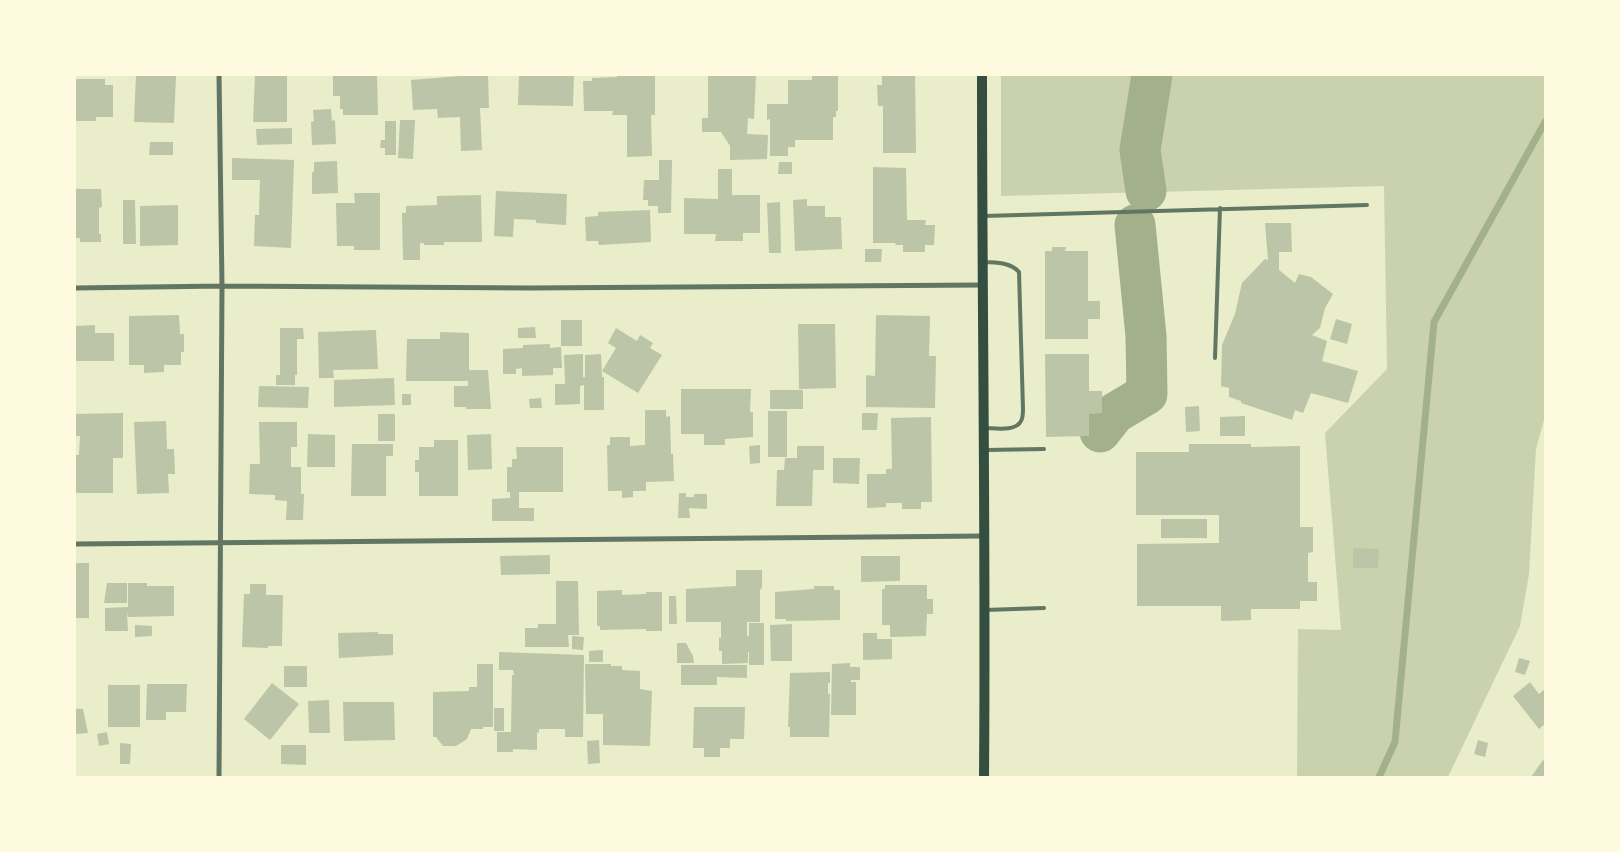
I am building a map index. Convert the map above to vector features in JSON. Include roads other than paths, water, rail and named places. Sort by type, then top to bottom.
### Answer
[{"type":"main road","points":[[982,75],[984,777]]},
{"type":"street","points":[[219,75],[222,286],[219,777]]},
{"type":"street","points":[[75,288],[222,286],[530,288],[982,285]]},
{"type":"street","points":[[75,544],[984,536]]},
{"type":"lane","points":[[982,216],[1367,205]]},
{"type":"lane","points":[[1215,358],[1220,208]]},
{"type":"lane","points":[[982,262],[1009,265],[1019,272],[1023,409],[1021,421],[1013,428],[983,428]]},
{"type":"lane","points":[[983,450],[1044,449]]},
{"type":"lane","points":[[985,610],[1044,608]]},
{"type":"waterway","points":[[1146,191],[1140,150],[1152,75]]},
{"type":"waterway","points":[[1379,777],[1395,742],[1434,322],[1545,122]]},
{"type":"waterway","points":[[1100,432],[1115,413],[1147,394],[1146,336],[1135,225]]}]
